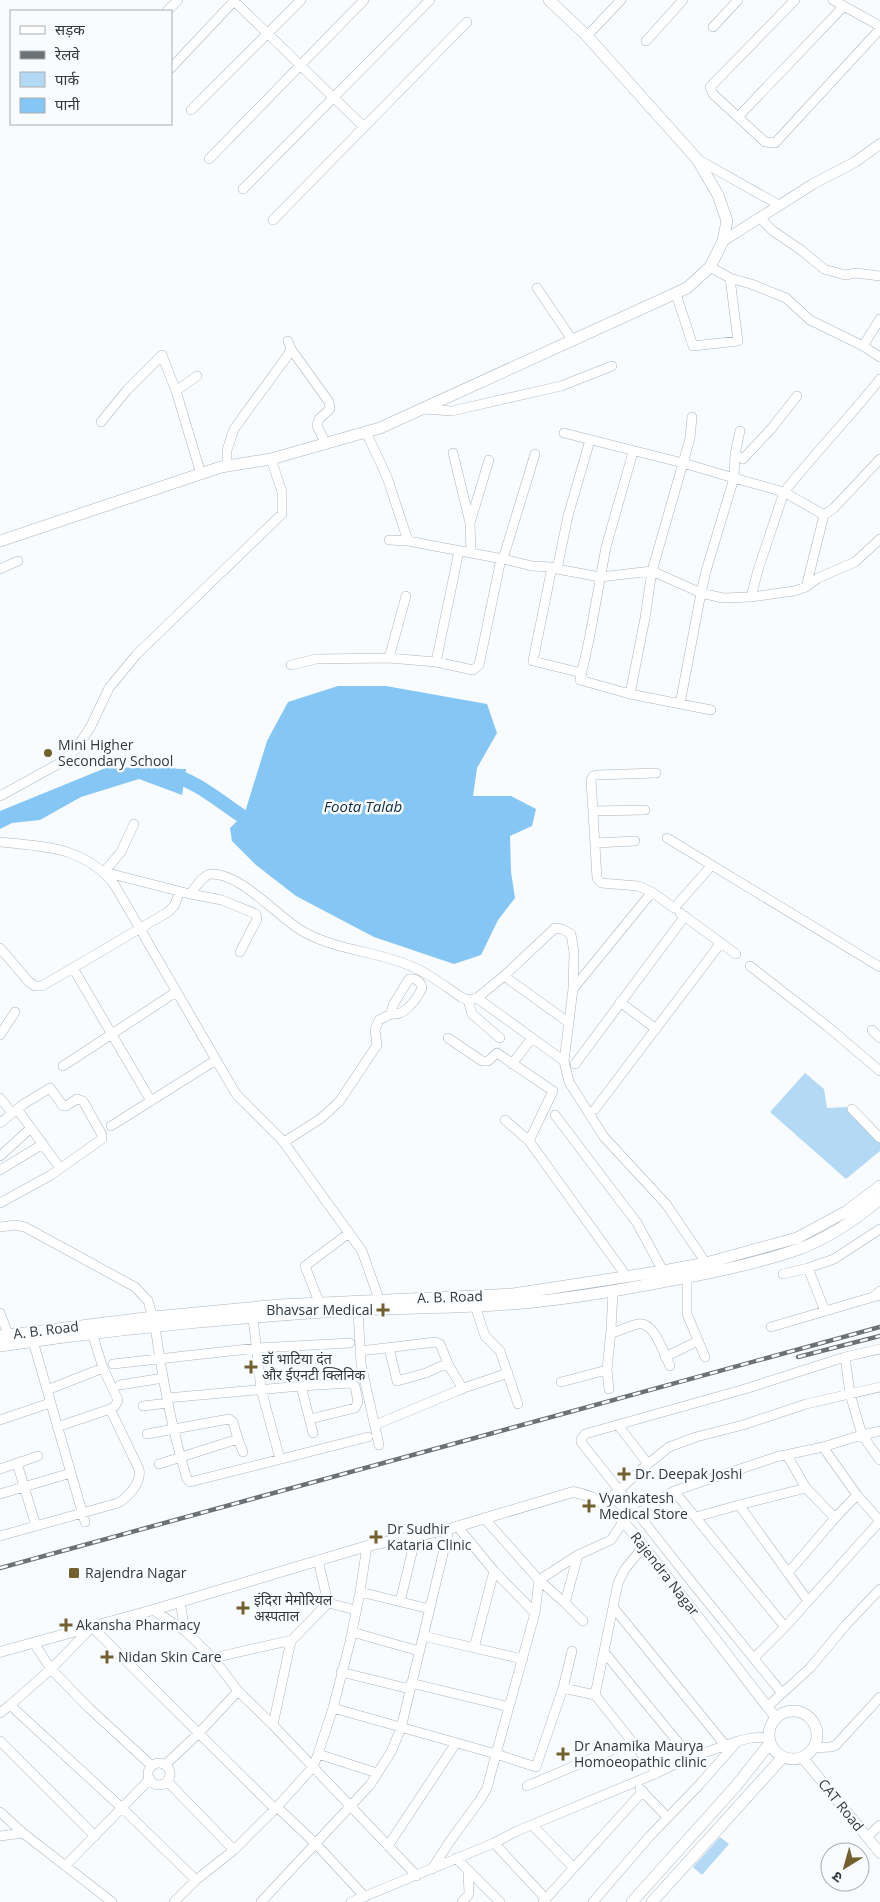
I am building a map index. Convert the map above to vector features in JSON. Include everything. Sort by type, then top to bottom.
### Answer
[{"type":"main road","points":[[0,541],[227,466],[271,459],[380,428],[676,294],[687,288],[710,267],[723,241],[727,221],[718,195],[697,159],[587,36],[549,0]]},
{"type":"main road","name":"A. B. Road","points":[[4,1335],[154,1321],[319,1302],[513,1294],[663,1272],[706,1263],[797,1238],[847,1211],[880,1186]]},
{"type":"main road","name":"A. B. Road","points":[[0,1346],[92,1333],[154,1321],[253,1318],[358,1310],[512,1304],[614,1291],[713,1273],[800,1248],[830,1234],[857,1218],[880,1199]]},
{"type":"main road","points":[[794,1711],[806,1716],[815,1727],[816,1734],[807,1753],[792,1759],[783,1757],[775,1752],[769,1740],[769,1730],[776,1718],[781,1714],[794,1711]]},
{"type":"main road","points":[[632,1902],[736,1786],[769,1740]]},
{"type":"main road","points":[[652,1902],[783,1757]]},
{"type":"street","points":[[168,10],[178,0]]},
{"type":"street","points":[[172,67],[234,0],[364,127]]},
{"type":"street","points":[[191,110],[302,0]]},
{"type":"street","points":[[209,158],[364,0]]},
{"type":"street","points":[[243,189],[430,0]]},
{"type":"street","points":[[587,36],[621,0]]},
{"type":"street","points":[[646,41],[683,0]]},
{"type":"street","points":[[713,27],[738,0]]},
{"type":"street","points":[[795,0],[710,87],[712,94],[762,140],[769,143],[775,143],[880,28],[833,0]]},
{"type":"street","points":[[738,117],[844,6]]},
{"type":"street","points":[[273,220],[467,22]]},
{"type":"street","points":[[723,241],[779,205],[854,162],[880,144]]},
{"type":"street","points":[[697,159],[779,205]]},
{"type":"street","points":[[760,218],[773,231],[824,269],[845,275],[856,273],[880,276]]},
{"type":"street","points":[[710,267],[730,278],[786,298],[810,320],[863,346],[880,357]]},
{"type":"street","points":[[676,294],[693,346],[738,341],[730,278]]},
{"type":"street","points":[[537,288],[573,341]]},
{"type":"street","points":[[863,346],[880,319]]},
{"type":"street","points":[[227,466],[227,450],[234,429],[290,345],[330,406],[330,409],[318,422],[317,426],[326,444]]},
{"type":"street","points":[[101,422],[127,390],[162,355],[176,391],[201,474]]},
{"type":"street","points":[[422,409],[452,411],[561,386],[612,366]]},
{"type":"street","points":[[176,391],[197,376]]},
{"type":"street","points":[[751,597],[784,492],[880,379]]},
{"type":"street","points":[[735,454],[743,458],[771,429],[797,396]]},
{"type":"street","points":[[630,694],[652,572],[690,438],[692,417]]},
{"type":"street","points":[[366,432],[387,477],[408,541]]},
{"type":"street","points":[[680,704],[706,571],[734,478],[735,454],[740,432]]},
{"type":"street","points":[[564,433],[633,452],[683,463],[784,492],[824,515]]},
{"type":"street","points":[[582,673],[532,661],[554,568],[590,440]]},
{"type":"street","points":[[633,452],[606,547],[590,640],[580,680],[630,694],[711,710]]},
{"type":"street","points":[[453,453],[470,523],[471,553]]},
{"type":"street","points":[[291,665],[316,659],[389,658],[436,662],[473,670],[479,665],[502,559],[535,454]]},
{"type":"street","points":[[0,796],[60,764],[76,749],[91,726],[109,688],[137,654],[282,514],[282,492],[271,459]]},
{"type":"street","points":[[806,587],[824,515],[834,508],[880,459]]},
{"type":"street","points":[[470,523],[489,460]]},
{"type":"street","points":[[389,540],[408,541],[532,566],[554,568],[600,577],[652,572],[701,593],[723,598],[751,597],[794,591],[806,587],[818,578],[856,562],[880,539]]},
{"type":"street","points":[[436,662],[459,551]]},
{"type":"street","points":[[0,569],[18,561]]},
{"type":"street","points":[[389,658],[406,596]]},
{"type":"street","points":[[656,773],[593,776],[591,780],[597,878],[601,883],[638,886],[652,892],[736,954]]},
{"type":"street","points":[[593,811],[645,810]]},
{"type":"street","points":[[104,872],[121,852],[134,824]]},
{"type":"street","points":[[667,838],[880,967]]},
{"type":"street","points":[[594,843],[634,841]]},
{"type":"street","points":[[0,842],[59,849],[73,853],[89,861],[104,872],[114,884],[236,1094],[284,1142],[362,1251],[379,1299]]},
{"type":"street","points":[[674,908],[712,865]]},
{"type":"street","points":[[104,872],[180,892],[222,900],[256,914],[257,919],[240,952]]},
{"type":"street","points":[[190,894],[210,874],[227,878],[256,895],[304,932],[333,944],[413,967],[461,997],[473,999],[564,1061]]},
{"type":"street","points":[[0,948],[35,986],[42,986],[172,909],[180,892]]},
{"type":"street","points":[[573,989],[652,892]]},
{"type":"street","points":[[575,1064],[685,916]]},
{"type":"street","points":[[500,1038],[472,1014],[473,999],[504,976],[555,928],[562,929],[571,934],[574,942],[573,989],[564,1061],[569,1082],[604,1137],[666,1204],[706,1263]]},
{"type":"street","points":[[595,1109],[720,944]]},
{"type":"street","points":[[750,966],[828,1026],[880,1071]]},
{"type":"street","points":[[73,968],[151,1101]]},
{"type":"street","points":[[504,976],[568,1022]]},
{"type":"street","points":[[64,1066],[176,992]]},
{"type":"street","points":[[620,1002],[656,1029]]},
{"type":"street","points":[[0,1034],[15,1012]]},
{"type":"street","points":[[284,1142],[320,1119],[339,1102],[377,1045],[376,1025],[379,1020],[391,1014]]},
{"type":"street","points":[[872,1030],[880,1038]]},
{"type":"street","points":[[448,1038],[482,1061],[488,1061],[497,1053],[553,1091],[529,1141]]},
{"type":"street","points":[[512,1064],[532,1038]]},
{"type":"street","points":[[111,1126],[216,1060]]},
{"type":"street","points":[[0,1123],[13,1108],[50,1088],[63,1106],[77,1099],[83,1101],[102,1134],[102,1139],[51,1176],[0,1203]]},
{"type":"street","points":[[0,1098],[13,1108],[31,1128],[60,1168]]},
{"type":"street","points":[[852,1109],[880,1138]]},
{"type":"street","points":[[555,1115],[637,1223],[663,1272]]},
{"type":"street","points":[[505,1120],[529,1141],[627,1278]]},
{"type":"street","points":[[0,1156],[31,1128]]},
{"type":"street","points":[[0,1170],[43,1144]]},
{"type":"street","points":[[0,1227],[15,1225],[25,1227],[135,1286],[148,1301],[154,1321],[163,1378],[180,1457],[187,1479],[192,1482],[368,1437]]},
{"type":"street","points":[[783,1274],[834,1259],[880,1229]]},
{"type":"street","points":[[319,1302],[305,1266],[349,1233]]},
{"type":"street","points":[[808,1268],[825,1311]]},
{"type":"street","points":[[687,1278],[687,1314],[705,1357]]},
{"type":"street","points":[[609,1388],[607,1370],[614,1291]]},
{"type":"street","points":[[770,1327],[878,1294]]},
{"type":"street","points":[[475,1306],[484,1333],[498,1348],[518,1404]]},
{"type":"street","points":[[358,1310],[360,1351],[379,1445]]},
{"type":"street","points":[[0,1313],[4,1335]]},
{"type":"street","points":[[253,1318],[260,1389],[280,1458]]},
{"type":"street","points":[[611,1333],[639,1324],[646,1325],[658,1338],[670,1366]]},
{"type":"street","points":[[57,1427],[110,1409],[115,1406],[118,1400],[103,1368],[92,1333]]},
{"type":"street","points":[[33,1341],[86,1522]]},
{"type":"street","points":[[665,1357],[698,1341]]},
{"type":"street","points":[[360,1351],[436,1342],[440,1344],[449,1366],[463,1389]]},
{"type":"street","points":[[113,1364],[257,1348],[350,1343]]},
{"type":"street","points":[[389,1348],[397,1381],[426,1373],[441,1366],[449,1366]]},
{"type":"street","points":[[782,1692],[618,1491],[581,1442],[581,1439],[585,1434],[745,1389],[845,1357],[880,1349]]},
{"type":"street","points":[[845,1357],[850,1394],[862,1435],[880,1460]]},
{"type":"street","points":[[47,1390],[103,1368]]},
{"type":"street","points":[[561,1382],[607,1370]]},
{"type":"street","points":[[375,1425],[508,1373]]},
{"type":"street","points":[[120,1385],[163,1378]]},
{"type":"street","points":[[143,1406],[168,1400],[260,1389],[351,1383],[355,1386],[358,1402],[355,1408],[310,1419]]},
{"type":"street","points":[[301,1386],[313,1432]]},
{"type":"street","points":[[604,1504],[648,1464],[669,1448],[696,1437],[743,1425],[806,1404],[880,1387]]},
{"type":"street","points":[[0,1420],[50,1403]]},
{"type":"street","points":[[0,1536],[118,1503],[130,1495],[140,1474],[110,1409]]},
{"type":"street","points":[[147,1434],[229,1419],[233,1422],[242,1452]]},
{"type":"street","points":[[618,1425],[648,1464]]},
{"type":"street","points":[[637,1514],[674,1491],[776,1457],[823,1447],[880,1430]]},
{"type":"street","points":[[159,1464],[238,1439]]},
{"type":"street","points":[[754,1658],[785,1627],[880,1521],[857,1494],[823,1447]]},
{"type":"street","points":[[787,1455],[806,1488],[835,1518]]},
{"type":"street","points":[[0,1468],[38,1456]]},
{"type":"street","points":[[17,1463],[36,1526]]},
{"type":"street","points":[[0,1494],[71,1473]]},
{"type":"street","points":[[696,1517],[806,1488]]},
{"type":"street","points":[[674,1491],[785,1627]]},
{"type":"street","name":"Rajendra Nagar","points":[[0,1652],[153,1610],[367,1546],[453,1527],[573,1492],[597,1498],[623,1522],[644,1546],[776,1718]]},
{"type":"street","points":[[788,1573],[857,1494]]},
{"type":"street","points":[[739,1505],[808,1600]]},
{"type":"street","points":[[484,1518],[538,1580],[583,1621]]},
{"type":"street","points":[[538,1580],[578,1555],[610,1540],[623,1522]]},
{"type":"street","points":[[453,1527],[535,1613]]},
{"type":"street","points":[[262,1902],[370,1785],[391,1752],[402,1728],[410,1686],[453,1527]]},
{"type":"street","points":[[400,1602],[416,1536]]},
{"type":"street","points":[[174,1902],[196,1880],[234,1850],[313,1767],[333,1708],[352,1632],[367,1546]]},
{"type":"street","points":[[595,1695],[621,1576],[644,1546]]},
{"type":"street","points":[[565,1603],[578,1555]]},
{"type":"street","points":[[318,1560],[328,1603]]},
{"type":"street","points":[[474,1648],[494,1571]]},
{"type":"street","points":[[431,1869],[487,1788],[535,1613],[538,1580]]},
{"type":"street","points":[[767,1707],[810,1668],[845,1626],[880,1589]]},
{"type":"street","points":[[360,1592],[430,1609]]},
{"type":"street","points":[[180,1602],[184,1631]]},
{"type":"street","points":[[328,1603],[356,1610]]},
{"type":"street","points":[[273,1725],[292,1640],[328,1603]]},
{"type":"street","points":[[613,1607],[725,1745]]},
{"type":"street","points":[[153,1610],[184,1631],[214,1658],[238,1690],[417,1876]]},
{"type":"street","points":[[0,1713],[51,1669],[92,1627],[276,1808],[316,1844],[364,1897]]},
{"type":"street","points":[[352,1632],[419,1651]]},
{"type":"street","points":[[423,1636],[522,1659]]},
{"type":"street","points":[[214,1658],[292,1640]]},
{"type":"street","points":[[34,1643],[51,1669],[89,1708],[152,1766]]},
{"type":"street","points":[[572,1651],[563,1688],[536,1768],[527,1786],[631,1742]]},
{"type":"street","points":[[604,1652],[690,1757]]},
{"type":"street","points":[[341,1672],[509,1707]]},
{"type":"street","points":[[563,1688],[595,1695],[631,1742],[658,1773]]},
{"type":"street","points":[[165,1765],[199,1733],[238,1690]]},
{"type":"street","points":[[807,1753],[836,1745],[880,1697]]},
{"type":"street","points":[[10,1705],[122,1808],[196,1880]]},
{"type":"street","points":[[333,1708],[496,1754],[536,1768]]},
{"type":"street","points":[[352,1902],[658,1773],[690,1757],[751,1738],[769,1740]]},
{"type":"street","points":[[0,1741],[95,1836]]},
{"type":"street","points":[[593,1902],[648,1837],[738,1741]]},
{"type":"street","points":[[388,1846],[456,1744]]},
{"type":"street","name":"CAT Road","points":[[807,1753],[869,1835],[880,1853]]},
{"type":"street","points":[[318,1754],[377,1773]]},
{"type":"street","points":[[158,1763],[165,1765],[170,1775],[167,1781],[157,1784],[150,1779],[149,1774],[152,1766],[158,1763]]},
{"type":"street","points":[[65,1866],[150,1779]]},
{"type":"street","points":[[167,1781],[234,1850]]},
{"type":"street","points":[[634,1782],[668,1817]]},
{"type":"street","points":[[494,1843],[544,1900],[643,1792]]},
{"type":"street","points":[[0,1812],[23,1833],[112,1902]]},
{"type":"street","points":[[532,1825],[574,1868]]},
{"type":"street","points":[[869,1835],[880,1825]]},
{"type":"street","points":[[0,1836],[23,1833]]},
{"type":"street","name":"CAT Road","points":[[869,1835],[880,1844]]},
{"type":"street","points":[[456,1858],[500,1902]]},
{"type":"street","points":[[462,1902],[469,1894],[468,1870]]},
{"type":"green space","points":[[805,1073],[824,1089],[827,1108],[846,1107],[880,1139],[880,1151],[846,1179],[770,1112]]},
{"type":"green space","points":[[720,1837],[729,1844],[702,1875],[693,1867]]},
{"type":"water","name":"Foota Talab","points":[[338,686],[386,686],[487,704],[497,733],[477,768],[473,796],[511,796],[536,809],[532,826],[510,836],[511,872],[515,898],[498,920],[481,955],[454,964],[374,937],[296,896],[256,865],[232,841],[230,828],[246,809],[267,741],[288,702]]},
{"type":"water","points":[[108,767],[186,769],[182,795],[139,779],[81,797],[40,820],[12,823],[0,829],[0,811]]},
{"type":"waterway","points":[[167,774],[197,786],[242,816]]},
{"type":"railway","points":[[0,1568],[880,1327]]},
{"type":"railway","points":[[798,1357],[880,1336]]},
{"type":"place","name":"Mini Higher Secondary School","points":[[48,753]]},
{"type":"place","name":"Bhavsar Medical","points":[[383,1310]]},
{"type":"place","name":"डॉ भाटिया दंत और ईएनटी क्लिनिक","points":[[251,1367]]},
{"type":"place","name":"Dr. Deepak Joshi","points":[[624,1474]]},
{"type":"place","name":"Vyankatesh Medical Store","points":[[589,1506]]},
{"type":"place","name":"Dr Sudhir Kataria Clinic","points":[[376,1537]]},
{"type":"place","name":"Rajendra Nagar","points":[[74,1573]]},
{"type":"place","name":"इंदिरा मेमोरियल अस्पताल","points":[[243,1608]]},
{"type":"place","name":"Akansha Pharmacy","points":[[66,1625]]},
{"type":"place","name":"Nidan Skin Care","points":[[107,1657]]},
{"type":"place","name":"Dr Anamika Maurya Homoeopathic clinic","points":[[563,1754]]}]
